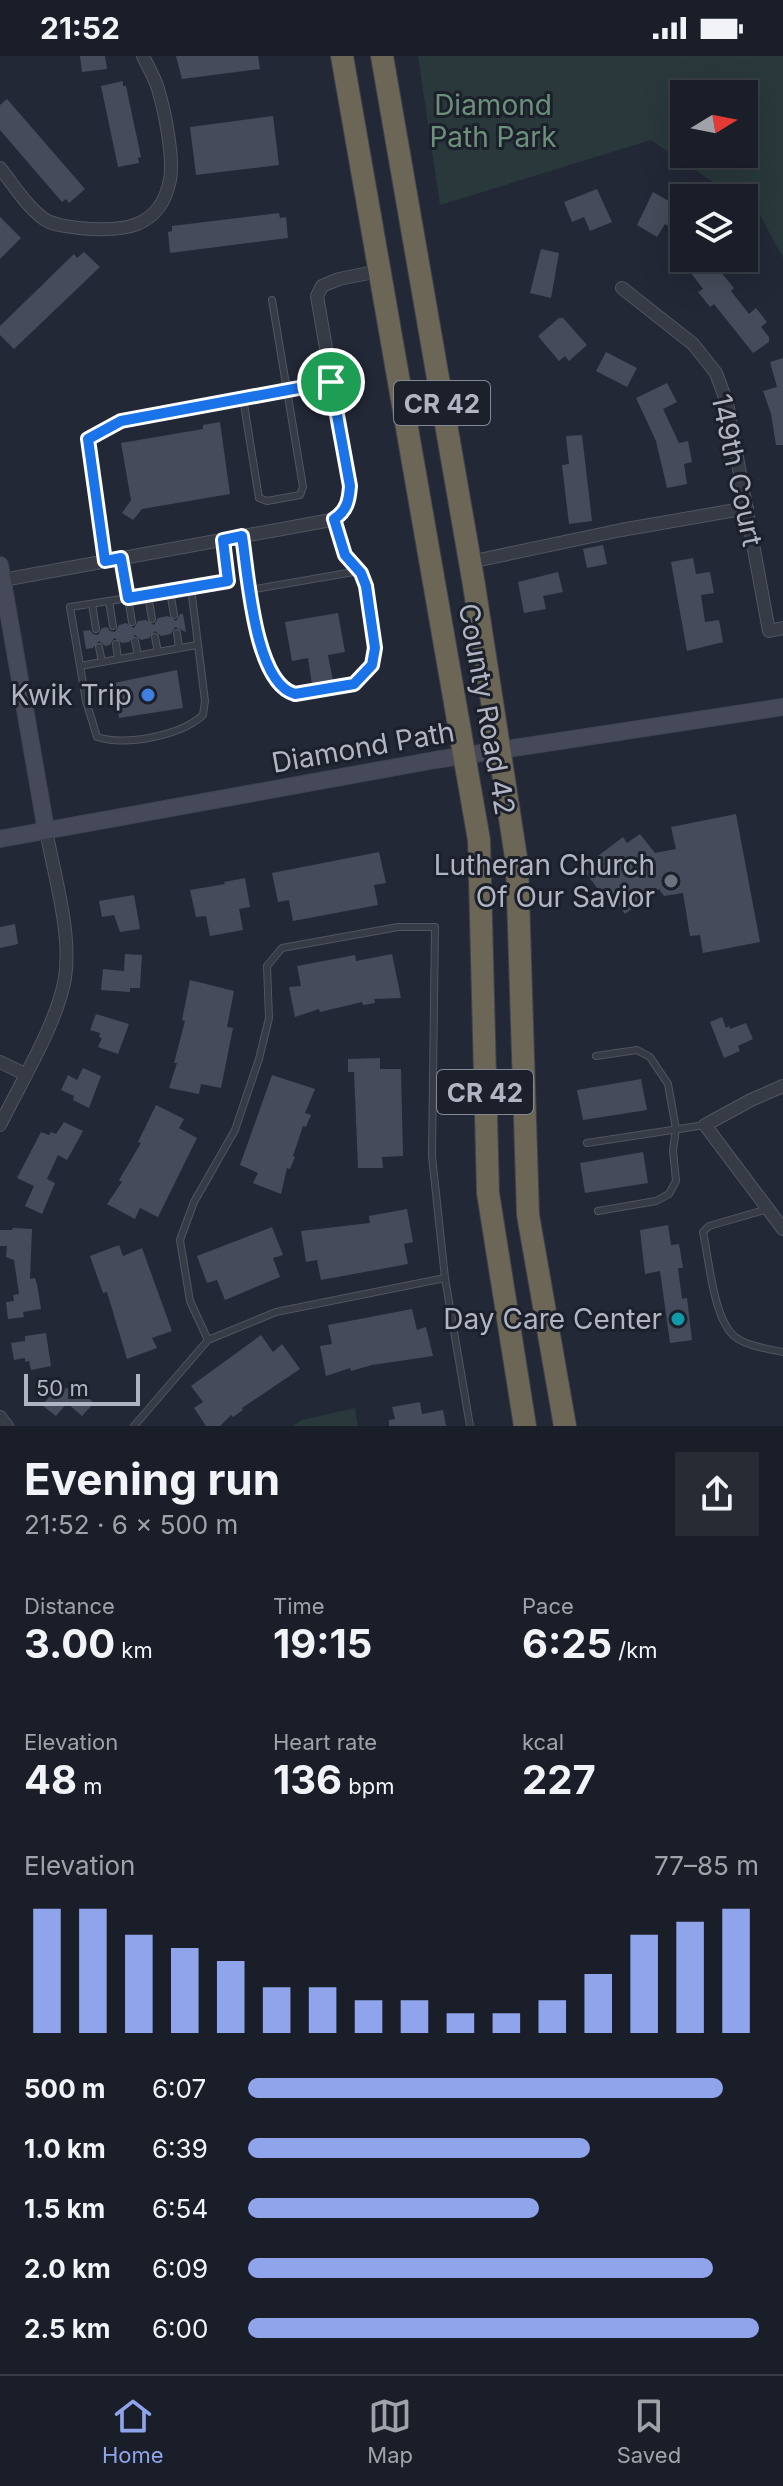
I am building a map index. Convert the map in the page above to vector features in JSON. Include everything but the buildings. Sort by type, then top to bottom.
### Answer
[{"type":"highway","name":"County Road 42","points":[[342,56],[479,840],[488,1193],[525,1426]]},
{"type":"highway","name":"County Road 42","points":[[382,56],[470,562],[517,864],[528,1215],[565,1426]]},
{"type":"street","points":[[0,168],[35,210],[54,224],[115,231],[148,219],[167,191],[170,163],[158,87],[143,56]]},
{"type":"street","points":[[0,1125],[51,1019],[65,976],[64,932],[1,572],[105,561],[334,519],[345,508],[350,486],[317,296],[322,286],[339,279],[379,271]]},
{"type":"street","name":"149th Court","points":[[622,288],[693,344],[716,373],[727,403],[769,631],[783,628]]},
{"type":"street","points":[[470,562],[621,530],[747,508]]},
{"type":"street","name":"Diamond Path","points":[[0,839],[499,750],[783,707]]},
{"type":"street","points":[[0,1062],[25,1074]]},
{"type":"street","points":[[783,1086],[705,1125],[783,1229]]},
{"type":"street","points":[[0,1417],[7,1426]]},
{"type":"lane","points":[[243,398],[259,498],[267,501],[300,495],[303,487],[272,300]]},
{"type":"lane","points":[[105,561],[88,439],[121,421],[331,382]]},
{"type":"lane","points":[[242,536],[259,642],[269,667],[286,692],[295,694],[354,684],[372,665],[375,648],[366,586],[359,571],[345,555],[334,519]]},
{"type":"lane","points":[[191,588],[205,701],[203,715],[193,724],[171,733],[113,742],[97,737],[86,701],[70,607],[228,581],[223,540]]},
{"type":"lane","points":[[121,558],[132,622]]},
{"type":"lane","points":[[250,590],[359,571]]},
{"type":"lane","points":[[170,591],[174,615]]},
{"type":"lane","points":[[148,595],[152,619]]},
{"type":"lane","points":[[109,601],[113,626]]},
{"type":"lane","points":[[92,604],[96,629]]},
{"type":"lane","points":[[177,633],[179,648]]},
{"type":"lane","points":[[155,637],[158,652]]},
{"type":"lane","points":[[135,641],[138,655]]},
{"type":"lane","points":[[116,644],[118,659]]},
{"type":"lane","points":[[80,666],[197,645]]},
{"type":"lane","points":[[99,647],[102,662]]},
{"type":"lane","points":[[208,1340],[190,1301],[180,1240],[194,1202],[235,1130],[259,1059],[269,1018],[267,966],[282,948],[398,927],[435,927],[432,1156],[445,1278],[470,1426]]},
{"type":"lane","points":[[596,1056],[637,1050],[650,1057],[668,1084],[676,1129],[673,1150],[676,1181],[669,1194],[656,1201],[598,1211]]},
{"type":"lane","points":[[587,1143],[705,1125]]},
{"type":"lane","points":[[768,1209],[709,1226],[703,1232],[720,1314],[734,1336],[783,1352]]},
{"type":"lane","points":[[134,1426],[208,1340],[276,1312],[445,1278]]},
{"type":"green space","name":"Diamond Path Park","points":[[418,56],[783,56],[783,258],[758,212],[758,184],[716,184],[693,168],[758,168],[758,80],[670,80],[670,153],[651,140],[440,205]]},
{"type":"green space","points":[[355,1408],[358,1426],[293,1426],[302,1420]]},
{"type":"place","name":"Kwik Trip","points":[[148,695]]},
{"type":"place","name":"Lutheran Church Of Our Savior","points":[[671,881]]},
{"type":"place","name":"Day Care Center","points":[[678,1319]]},
{"type":"route","points":[[331,382],[350,486],[345,508],[334,519],[345,555],[361,573],[366,586],[375,648],[372,665],[354,684],[295,694],[286,692],[276,680],[259,642],[242,536],[223,540],[228,581],[128,598],[121,558],[105,561],[88,439],[121,421],[331,382]]}]
